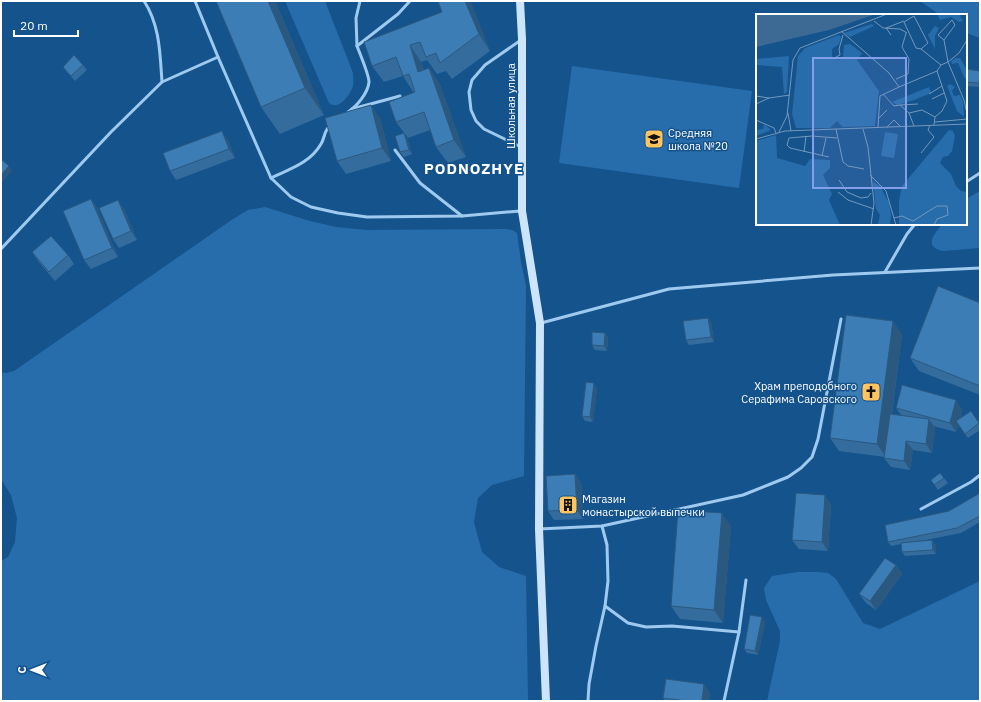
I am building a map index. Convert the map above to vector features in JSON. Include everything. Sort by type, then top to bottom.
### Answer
[{"type":"main road","name":"Школьная улица","points":[[520,1],[522,39],[522,211],[540,323],[539,529],[546,701]]},
{"type":"lane","points":[[144,1],[153,18],[158,33],[162,82]]},
{"type":"lane","points":[[195,1],[271,178],[291,197],[311,207],[338,214],[367,217],[462,216],[522,211]]},
{"type":"lane","points":[[346,114],[366,92],[369,81],[357,46],[356,18],[360,1]]},
{"type":"lane","points":[[357,46],[398,14],[410,1]]},
{"type":"lane","points":[[522,39],[485,65],[472,80],[469,92],[471,110],[476,121],[484,129],[522,148]]},
{"type":"lane","points":[[1,249],[111,132],[162,82],[218,57]]},
{"type":"lane","points":[[352,109],[400,96]]},
{"type":"lane","points":[[271,178],[306,162],[321,144],[327,127],[334,123]]},
{"type":"lane","points":[[395,150],[420,183],[462,216]]},
{"type":"lane","points":[[967,181],[980,173]]},
{"type":"lane","points":[[885,272],[907,234],[914,225]]},
{"type":"lane","points":[[540,323],[669,289],[832,275],[980,268]]},
{"type":"lane","points":[[539,529],[602,526],[743,495],[788,477],[801,468],[812,457],[818,439],[841,319]]},
{"type":"lane","points":[[921,509],[971,482],[980,475]]},
{"type":"lane","points":[[588,701],[589,684],[605,606],[608,581],[607,545],[602,526]]},
{"type":"lane","points":[[724,701],[739,632],[746,580]]},
{"type":"lane","points":[[605,606],[628,623],[646,628],[672,626],[739,632]]},
{"type":"shaded area","points":[[285,1],[325,1],[353,73],[352,90],[340,104],[333,105],[329,103]]},
{"type":"shaded area","points":[[920,1],[980,1],[980,38],[967,33],[967,14],[939,14]]},
{"type":"shaded area","points":[[572,66],[752,91],[739,188],[559,163]]},
{"type":"shaded area","points":[[980,191],[980,248],[943,251],[937,249],[933,246],[932,239],[936,231],[942,225],[967,225],[967,198]]},
{"type":"shaded area","points":[[265,207],[310,221],[336,227],[367,230],[506,229],[517,233],[526,286],[524,476],[492,485],[478,498],[474,522],[482,552],[499,567],[526,576],[528,701],[1,701],[1,561],[8,557],[15,542],[17,518],[11,495],[1,479],[1,372],[6,373],[14,371],[233,219],[248,210]]},
{"type":"shaded area","points":[[798,572],[828,573],[836,579],[863,623],[880,629],[980,581],[980,701],[767,701],[780,641],[780,631],[766,600],[764,588],[772,576]]},
{"type":"building","points":[[216,1],[268,1],[305,88],[261,107]]},
{"type":"building","points":[[438,1],[465,1],[479,34],[440,63],[436,53],[426,57],[420,42],[410,45],[418,72],[429,68],[454,140],[436,147],[424,112],[396,122],[389,102],[415,92],[409,74],[403,76],[396,57],[372,66],[364,42],[442,12]]},
{"type":"building","points":[[74,55],[83,65],[71,76],[63,67]]},
{"type":"building","points":[[967,69],[980,71],[979,83],[967,82]]},
{"type":"building","points":[[371,105],[382,148],[337,161],[325,118]]},
{"type":"building","points":[[222,131],[229,149],[170,171],[163,153]]},
{"type":"building","points":[[404,133],[409,150],[400,152],[395,136]]},
{"type":"building","points":[[1,159],[9,166],[1,175]]},
{"type":"building","points":[[91,199],[112,248],[84,260],[63,211]]},
{"type":"building","points":[[118,200],[131,231],[113,239],[99,208]]},
{"type":"building","points":[[51,236],[68,255],[49,272],[32,252]]},
{"type":"building","points":[[938,286],[980,303],[980,386],[910,358]]},
{"type":"building","name":"Храм преподобного Серафима Саровского","points":[[846,315],[893,321],[877,444],[830,438]]},
{"type":"building","points":[[708,318],[711,337],[686,340],[683,321]]},
{"type":"building","points":[[592,332],[605,333],[604,346],[592,345]]},
{"type":"building","points":[[586,382],[594,383],[590,417],[582,416]]},
{"type":"building","points":[[902,385],[956,400],[950,423],[896,408]]},
{"type":"building","points":[[971,411],[979,423],[965,434],[956,421]]},
{"type":"building","points":[[890,414],[929,419],[926,444],[906,441],[904,461],[884,458]]},
{"type":"building","points":[[940,473],[944,478],[934,485],[931,480]]},
{"type":"building","points":[[575,474],[577,510],[548,511],[546,476]]},
{"type":"building","points":[[796,493],[825,495],[822,542],[792,540]]},
{"type":"building","points":[[980,493],[980,516],[957,528],[888,542],[885,525],[949,511]]},
{"type":"building","points":[[678,510],[722,513],[714,610],[671,606]]},
{"type":"building","points":[[932,540],[933,550],[902,552],[901,543]]},
{"type":"building","points":[[885,558],[896,565],[870,601],[859,594]]},
{"type":"building","points":[[750,615],[762,617],[755,651],[744,649]]},
{"type":"building","points":[[666,679],[704,684],[702,701],[663,698]]},
{"type":"place","name":"Средняя школа №20","points":[[654,139]]},
{"type":"place","name":"Храм преподобного Серафима Саровского","points":[[871,392]]},
{"type":"place","name":"Магазин монастырской выпечки","points":[[568,505]]},
{"type":"district","name":"PODNOZHYE","points":[[474,169]]}]
